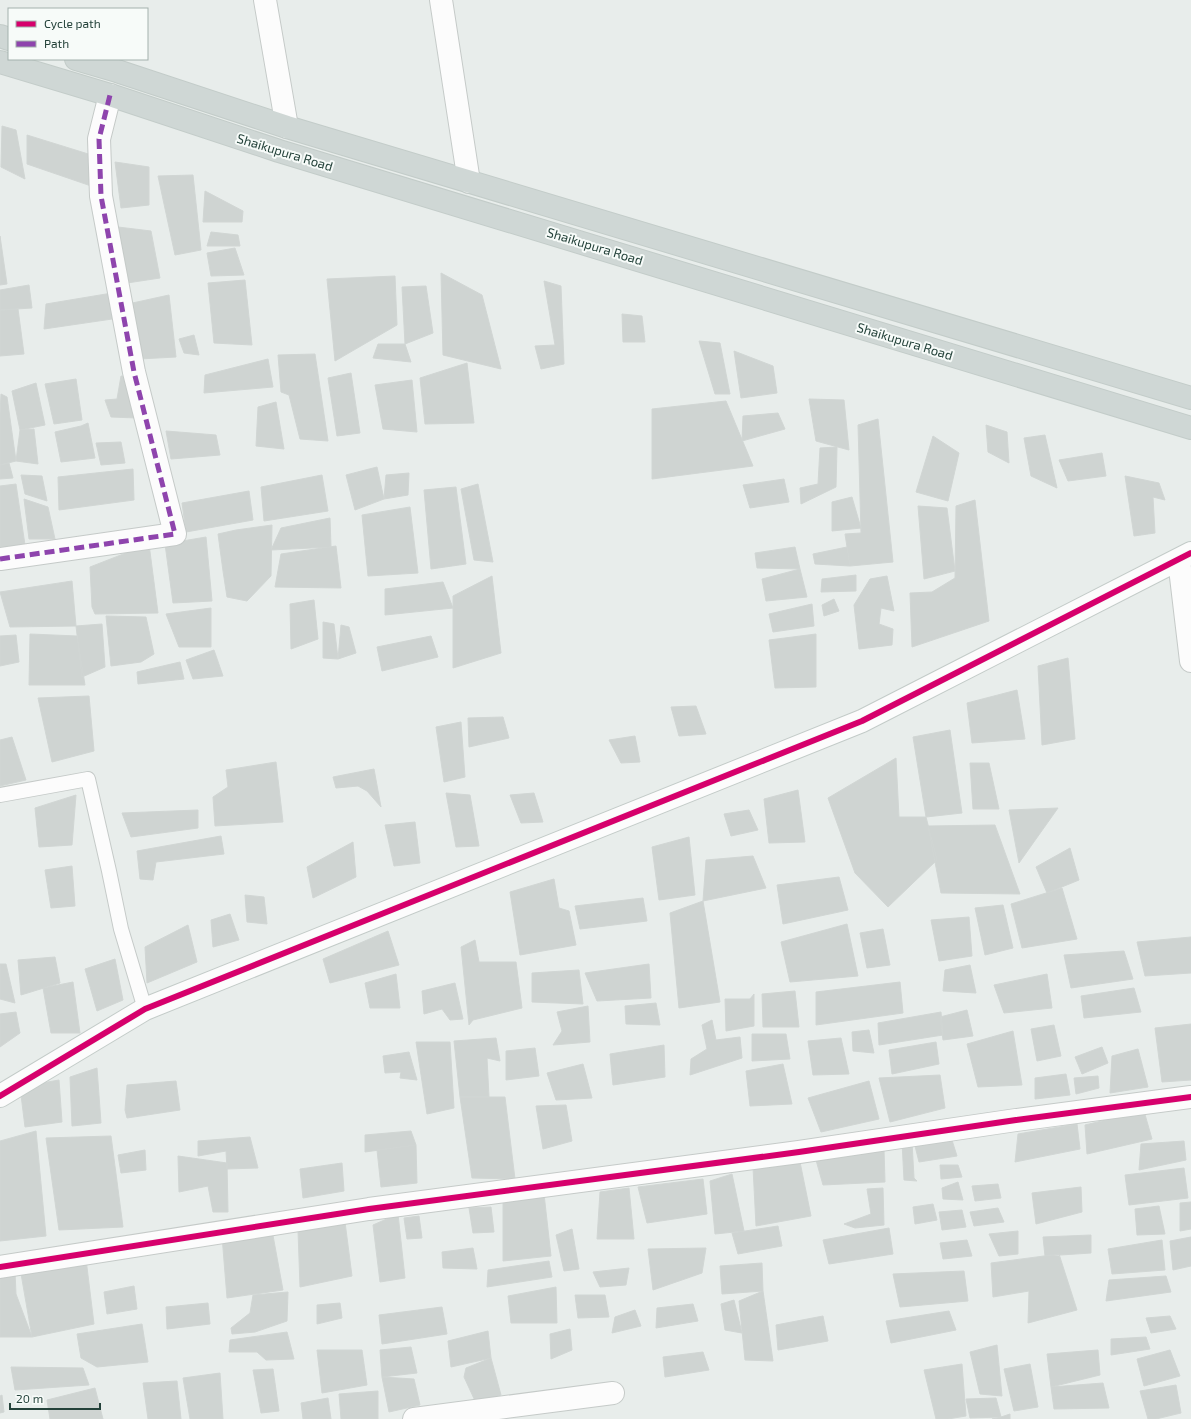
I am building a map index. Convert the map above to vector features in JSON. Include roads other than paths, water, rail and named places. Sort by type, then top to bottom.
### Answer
[{"type":"main road","name":"Shaikupura Road","points":[[79,60],[286,127],[1191,398]]},
{"type":"main road","name":"Shaikupura Road","points":[[0,62],[110,95],[279,151],[1191,428]]},
{"type":"street","points":[[265,0],[286,127]]},
{"type":"street","points":[[441,0],[469,182]]},
{"type":"street","points":[[0,559],[175,534],[134,372],[100,196],[99,139],[110,95]]},
{"type":"street","points":[[0,1096],[145,1009],[862,721],[1185,557],[1191,661]]},
{"type":"street","points":[[0,1267],[369,1209],[799,1152],[1016,1120],[1191,1097]]},
{"type":"street","points":[[414,1419],[613,1393]]},
{"type":"lane","points":[[0,795],[88,779],[110,872],[121,929],[145,1009]]}]
